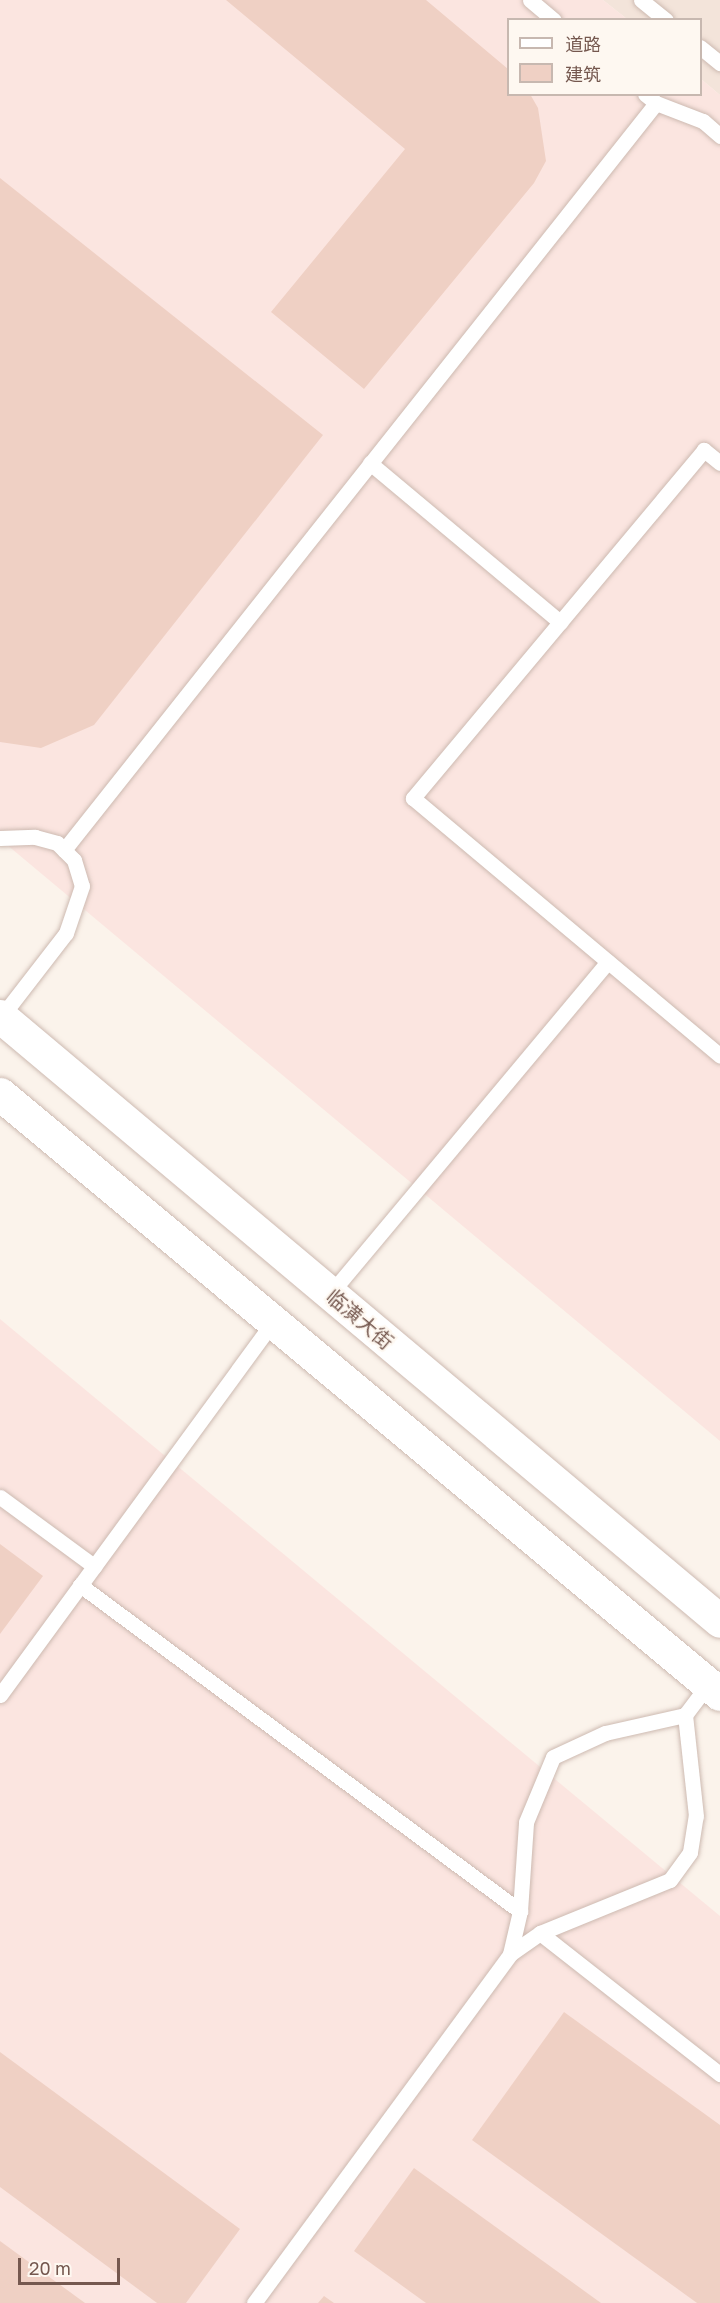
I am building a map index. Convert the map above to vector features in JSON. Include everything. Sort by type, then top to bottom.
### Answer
[{"type":"main road","name":"临潢大街","points":[[1,1016],[720,1621]]},
{"type":"main road","points":[[0,1094],[714,1689]]},
{"type":"lane","points":[[530,0],[552,18]]},
{"type":"lane","points":[[641,0],[664,18]]},
{"type":"lane","points":[[702,49],[720,63]]},
{"type":"lane","points":[[64,850],[370,463],[650,99],[703,122],[720,136]]},
{"type":"lane","points":[[720,463],[704,450],[413,798],[720,1056]]},
{"type":"lane","points":[[370,463],[560,622]]},
{"type":"lane","points":[[0,838],[35,837],[64,850],[74,860],[82,886],[79,906],[66,933],[1,1016]]},
{"type":"lane","points":[[330,1294],[608,962]]},
{"type":"lane","points":[[0,1695],[273,1322]]},
{"type":"lane","points":[[0,1497],[94,1566]]},
{"type":"lane","points":[[80,1585],[520,1911]]},
{"type":"lane","points":[[510,1954],[520,1911],[526,1822],[553,1757],[605,1733],[685,1715],[714,1689]]},
{"type":"lane","points":[[254,2303],[510,1954],[540,1933],[646,1894],[670,1880],[690,1852],[696,1804],[685,1715]]},
{"type":"lane","points":[[540,1933],[720,2074]]},
{"type":"shaded area","points":[[0,0],[603,0],[626,18],[507,18],[507,96],[702,96],[702,80],[720,95],[720,1441],[0,839]]},
{"type":"shaded area","points":[[603,0],[720,0],[720,95],[702,80],[702,18],[626,18]]},
{"type":"shaded area","points":[[0,1319],[720,1916],[720,2303],[0,2303]]},
{"type":"building","points":[[226,0],[426,0],[507,68],[507,96],[531,96],[538,108],[546,161],[534,183],[364,389],[271,312],[405,149]]},
{"type":"building","points":[[0,178],[323,435],[94,725],[41,748],[0,742]]},
{"type":"building","points":[[0,1544],[43,1576],[0,1634]]},
{"type":"building","points":[[564,2012],[720,2125],[720,2303],[697,2303],[472,2140]]},
{"type":"building","points":[[0,2052],[240,2229],[186,2303],[157,2303],[0,2187]]},
{"type":"building","points":[[414,2168],[601,2303],[426,2303],[354,2251]]},
{"type":"building","points":[[0,2241],[85,2303],[0,2303]]},
{"type":"building","points":[[324,2296],[334,2303],[318,2303]]}]
